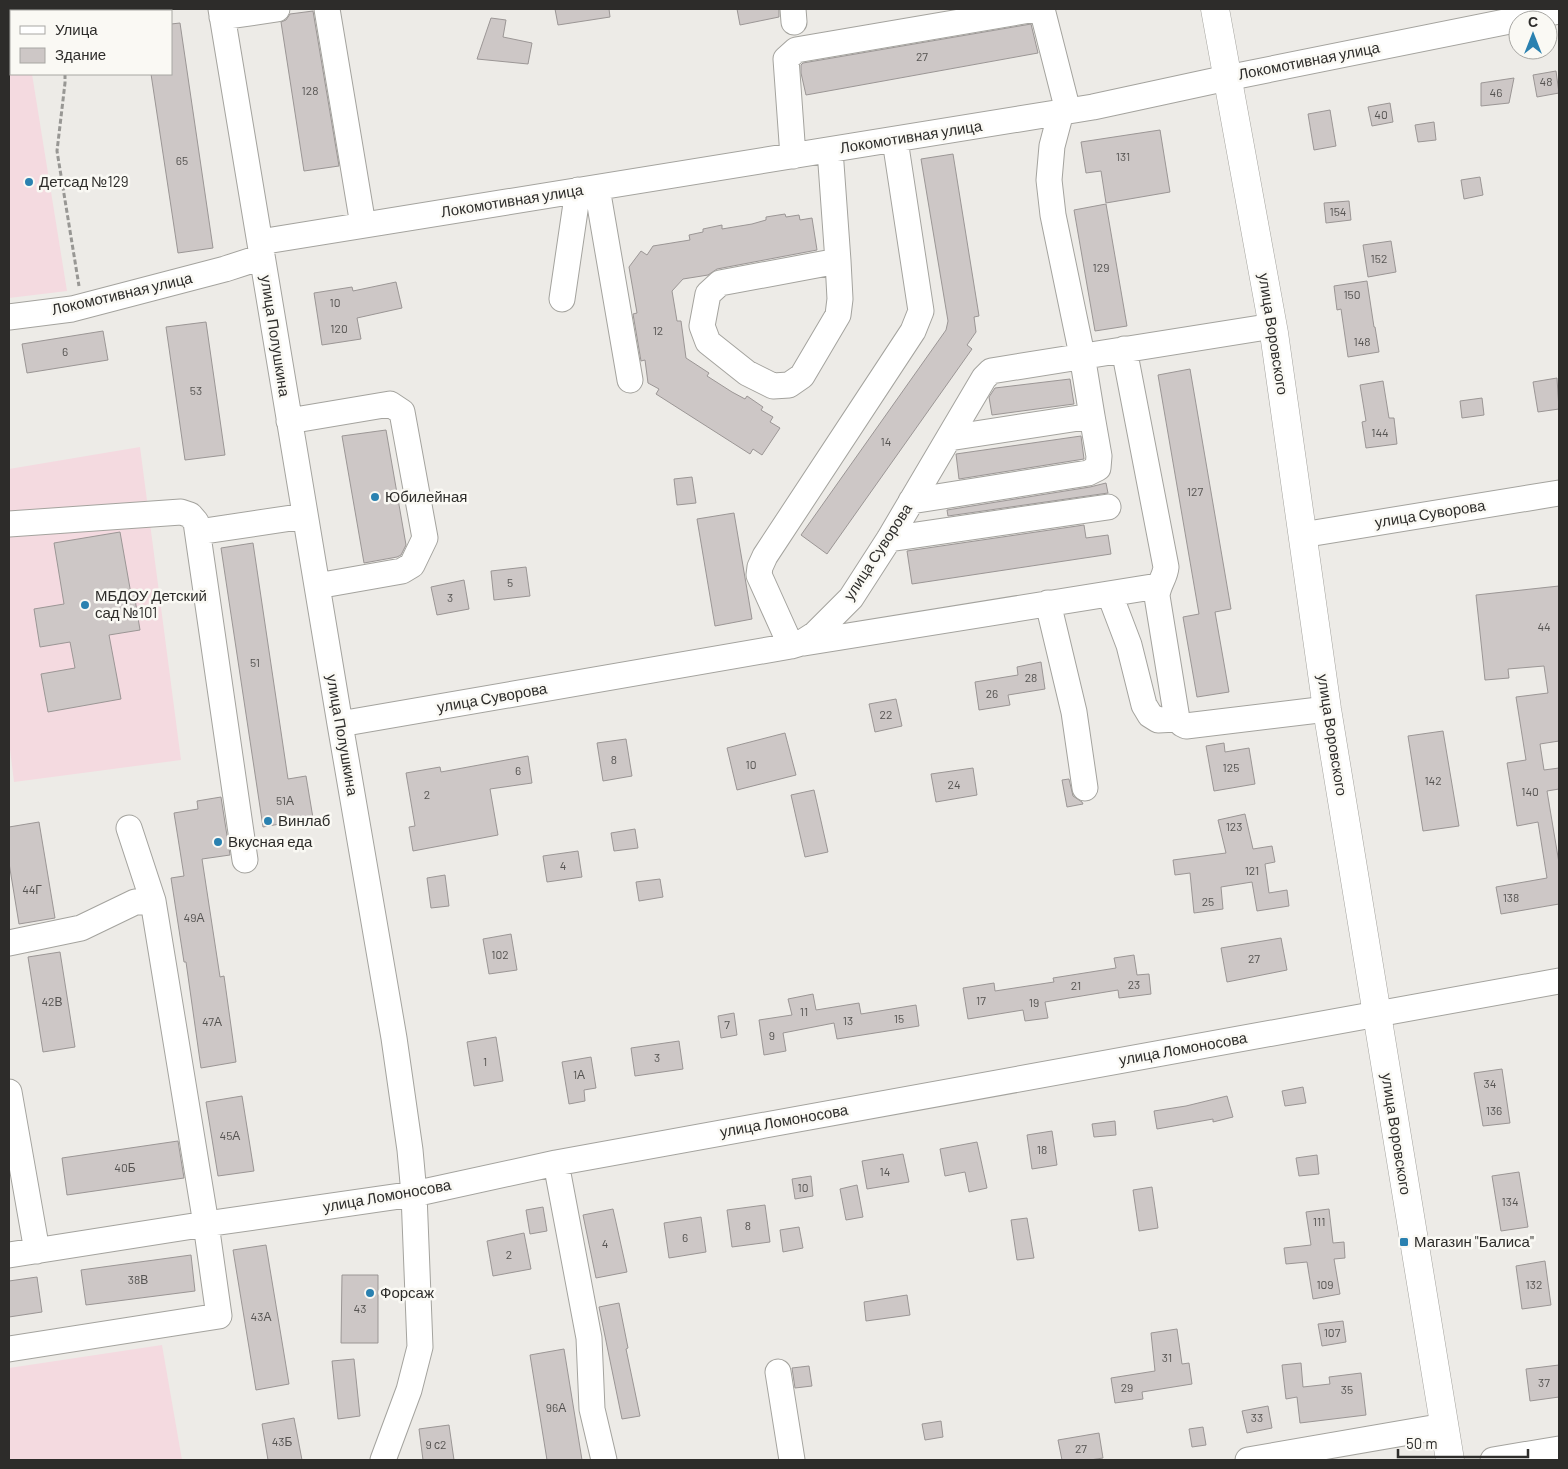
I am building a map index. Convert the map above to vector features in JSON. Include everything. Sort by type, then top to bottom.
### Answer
[{"type":"main road","name":"улица Воровского","points":[[1215,9],[1273,326],[1327,709],[1450,1460]]},
{"type":"street","points":[[222,13],[278,9]]},
{"type":"street","points":[[327,9],[363,225]]},
{"type":"street","points":[[793,156],[786,59],[796,50],[1036,9]]},
{"type":"street","points":[[911,501],[1088,473],[1098,468],[1099,456],[1082,355],[1053,215],[1050,180],[1052,146],[1065,112],[1042,9]]},
{"type":"street","name":"Локомотивная улица","points":[[9,317],[72,309],[225,269],[261,250],[363,225],[1065,112],[1559,11]]},
{"type":"street","name":"улица Полушкина","points":[[222,13],[394,1038],[410,1150],[414,1194],[420,1347],[409,1390],[383,1460]]},
{"type":"street","points":[[896,140],[921,311],[914,331],[765,556],[760,567],[759,575],[796,645],[1158,586]]},
{"type":"street","points":[[830,150],[838,261],[840,299],[838,315],[802,376],[789,386],[773,386],[746,373],[708,342],[702,326],[708,294],[720,284],[838,261]]},
{"type":"street","points":[[562,299],[587,189]]},
{"type":"street","points":[[587,189],[630,380]]},
{"type":"street","name":"улица Суворова","points":[[340,724],[796,645],[814,634],[851,598],[889,539],[984,378],[991,371],[1273,326]]},
{"type":"street","points":[[1124,349],[1166,567],[1165,575],[1158,586],[1157,596],[1177,719],[1186,726],[1327,709]]},
{"type":"street","points":[[289,421],[390,404],[402,412],[425,538],[412,565],[402,571],[317,586]]},
{"type":"street","points":[[949,438],[1092,416]]},
{"type":"street","name":"улица Суворова","points":[[1302,535],[1559,492]]},
{"type":"street","points":[[889,539],[1108,507]]},
{"type":"street","points":[[9,524],[181,512],[190,515],[196,522],[245,860]]},
{"type":"street","points":[[198,532],[305,516]]},
{"type":"street","points":[[1110,595],[1131,652],[1144,705],[1150,715],[1158,720],[1177,719]]},
{"type":"street","points":[[1048,603],[1074,712],[1085,788]]},
{"type":"street","points":[[9,1349],[219,1316],[206,1224],[153,901],[129,828]]},
{"type":"street","points":[[9,943],[81,928],[135,902],[153,901]]},
{"type":"street","name":"улица Ломоносова","points":[[9,1255],[414,1194],[556,1162],[1559,981]]},
{"type":"street","points":[[9,1092],[37,1251]]},
{"type":"street","points":[[556,1162],[589,1338],[592,1409],[604,1460]]},
{"type":"street","points":[[778,1372],[792,1460]]},
{"type":"street","points":[[1248,1460],[1310,1455],[1444,1426]]},
{"type":"street","points":[[1493,1460],[1559,1448]]},
{"type":"path","points":[[65,75],[57,157],[83,306]]},
{"type":"shaded area","name":"Детсад №129","points":[[9,9],[21,9],[10,10],[10,75],[32,75],[67,291],[9,298]]},
{"type":"shaded area","name":"МБДОУ Детский сад №101","points":[[140,447],[181,760],[14,782],[9,741],[9,469]]},
{"type":"shaded area","points":[[162,1345],[182,1460],[9,1460],[9,1368]]},
{"type":"building","points":[[555,9],[609,9],[610,17],[558,25]]},
{"type":"building","points":[[737,9],[779,9],[779,17],[740,25]]},
{"type":"building","points":[[313,11],[339,166],[304,171],[281,22],[286,20],[290,14]]},
{"type":"building","points":[[491,18],[506,20],[503,37],[532,43],[528,64],[477,59]]},
{"type":"building","points":[[180,23],[213,248],[178,253],[151,75],[172,75],[172,24]]},
{"type":"building","points":[[1031,24],[1038,53],[806,95],[801,73],[801,65],[803,63]]},
{"type":"building","points":[[1556,71],[1559,93],[1537,97],[1533,75]]},
{"type":"building","points":[[1514,78],[1509,103],[1481,106],[1481,83]]},
{"type":"building","points":[[1390,103],[1393,122],[1372,126],[1368,107]]},
{"type":"building","points":[[1330,110],[1336,146],[1314,150],[1308,114]]},
{"type":"building","points":[[1434,122],[1436,140],[1418,142],[1415,125]]},
{"type":"building","points":[[1160,130],[1170,192],[1106,203],[1101,171],[1086,173],[1081,142]]},
{"type":"building","points":[[953,154],[979,316],[974,317],[976,332],[967,345],[972,349],[827,554],[801,535],[946,330],[948,321],[921,159]]},
{"type":"building","points":[[1480,177],[1483,195],[1464,199],[1461,180]]},
{"type":"building","points":[[1349,201],[1351,220],[1326,223],[1324,203]]},
{"type":"building","points":[[1106,204],[1127,326],[1095,331],[1074,210]]},
{"type":"building","points":[[785,214],[786,217],[799,215],[800,220],[812,218],[817,250],[717,269],[708,275],[683,279],[672,291],[677,321],[681,321],[686,358],[709,373],[707,376],[732,392],[745,399],[747,396],[763,407],[761,410],[773,417],[770,422],[780,428],[762,455],[753,449],[750,454],[656,394],[659,389],[648,383],[645,360],[641,361],[633,314],[637,313],[629,267],[641,251],[647,255],[653,246],[690,240],[689,235],[703,232],[703,229],[722,225],[722,229],[752,224],[766,220],[766,217]]},
{"type":"building","points":[[1391,241],[1396,272],[1368,277],[1363,245]]},
{"type":"building","points":[[1367,281],[1379,352],[1348,357],[1341,309],[1337,310],[1334,286]]},
{"type":"building","points":[[396,282],[402,308],[357,318],[361,339],[322,345],[314,293],[352,287],[353,291]]},
{"type":"building","points":[[206,322],[225,455],[185,460],[166,327]]},
{"type":"building","points":[[103,331],[108,360],[27,373],[22,344]]},
{"type":"building","points":[[1190,369],[1231,609],[1215,612],[1229,692],[1197,697],[1183,617],[1199,614],[1158,375]]},
{"type":"building","points":[[1557,378],[1559,409],[1538,412],[1533,382]]},
{"type":"building","points":[[1070,379],[1074,404],[992,415],[989,397],[995,388]]},
{"type":"building","points":[[1383,381],[1389,418],[1394,418],[1397,444],[1366,448],[1362,422],[1366,421],[1360,385]]},
{"type":"building","points":[[1482,398],[1484,415],[1462,418],[1460,401]]},
{"type":"building","name":"Юбилейная","points":[[386,430],[406,545],[401,555],[397,557],[364,563],[342,436]]},
{"type":"building","points":[[1081,436],[1084,459],[959,479],[956,454]]},
{"type":"building","points":[[692,477],[696,503],[677,505],[674,479]]},
{"type":"building","points":[[1106,483],[1108,493],[948,516],[947,510]]},
{"type":"building","points":[[734,513],[752,619],[715,626],[697,519]]},
{"type":"building","points":[[1084,525],[1086,538],[1108,535],[1111,554],[912,584],[907,551]]},
{"type":"building","points":[[120,532],[131,594],[134,593],[140,630],[109,635],[121,699],[48,712],[41,674],[75,668],[70,642],[40,647],[34,609],[64,604],[54,543]]},
{"type":"building","points":[[253,543],[288,779],[306,776],[313,818],[263,827],[221,548]]},
{"type":"building","points":[[526,567],[530,596],[494,600],[491,571]]},
{"type":"building","points":[[464,580],[469,609],[437,615],[431,587]]},
{"type":"building","points":[[1559,586],[1559,741],[1540,744],[1544,770],[1559,768],[1559,789],[1547,791],[1559,863],[1559,904],[1501,914],[1496,887],[1547,878],[1538,822],[1517,826],[1507,763],[1526,760],[1516,697],[1548,693],[1544,666],[1508,669],[1509,678],[1485,680],[1476,595]]},
{"type":"building","points":[[1041,662],[1045,689],[1008,695],[1010,705],[979,710],[975,682],[1018,675],[1017,667]]},
{"type":"building","points":[[896,699],[902,726],[875,732],[869,704]]},
{"type":"building","points":[[1443,731],[1459,826],[1423,831],[1408,736]]},
{"type":"building","points":[[785,733],[796,775],[737,790],[727,748]]},
{"type":"building","points":[[626,739],[632,776],[603,781],[597,743]]},
{"type":"building","points":[[1224,743],[1225,752],[1249,748],[1255,784],[1214,791],[1206,746]]},
{"type":"building","points":[[528,756],[532,783],[490,789],[498,835],[413,851],[409,827],[415,826],[406,773],[440,767],[441,772]]},
{"type":"building","points":[[973,768],[977,795],[936,802],[931,774]]},
{"type":"building","points":[[1069,779],[1073,796],[1083,804],[1067,807],[1062,780]]},
{"type":"building","points":[[814,790],[828,852],[805,857],[791,795]]},
{"type":"building","points":[[221,797],[230,855],[202,859],[220,977],[224,976],[236,1062],[201,1068],[186,962],[184,962],[171,878],[184,876],[174,813],[198,809],[197,801]]},
{"type":"building","points":[[1245,814],[1253,849],[1272,846],[1275,862],[1265,864],[1269,893],[1287,890],[1289,906],[1257,911],[1252,882],[1221,887],[1223,909],[1194,913],[1190,873],[1175,875],[1173,860],[1226,853],[1218,820]]},
{"type":"building","points":[[39,822],[55,918],[19,924],[9,863],[9,827]]},
{"type":"building","points":[[635,829],[638,848],[614,851],[611,833]]},
{"type":"building","points":[[578,851],[582,877],[547,882],[543,856]]},
{"type":"building","points":[[445,875],[449,906],[431,908],[427,878]]},
{"type":"building","points":[[660,879],[663,897],[639,901],[636,882]]},
{"type":"building","points":[[511,934],[517,970],[489,974],[483,939]]},
{"type":"building","points":[[1281,938],[1287,970],[1227,982],[1221,948]]},
{"type":"building","points":[[60,952],[75,1047],[43,1052],[28,957]]},
{"type":"building","points":[[1134,955],[1137,975],[1149,974],[1151,994],[1119,998],[1118,990],[1045,1002],[1048,1018],[1025,1021],[1023,1010],[968,1019],[963,988],[994,983],[995,991],[1054,982],[1053,978],[1116,968],[1114,958]]},
{"type":"building","points":[[813,994],[816,1010],[859,1003],[861,1014],[916,1005],[919,1026],[837,1039],[834,1023],[783,1033],[786,1051],[764,1055],[759,1020],[792,1015],[788,999]]},
{"type":"building","points":[[734,1013],[737,1035],[721,1038],[718,1016]]},
{"type":"building","points":[[496,1037],[503,1081],[474,1086],[467,1042]]},
{"type":"building","points":[[679,1041],[683,1069],[635,1076],[631,1048]]},
{"type":"building","points":[[591,1057],[596,1088],[584,1090],[585,1101],[569,1104],[562,1062]]},
{"type":"building","points":[[1502,1069],[1510,1123],[1483,1126],[1474,1073]]},
{"type":"building","points":[[1303,1087],[1306,1103],[1285,1106],[1282,1091]]},
{"type":"building","points":[[242,1096],[254,1171],[218,1176],[206,1102]]},
{"type":"building","points":[[1227,1096],[1233,1117],[1213,1122],[1213,1119],[1157,1129],[1154,1111],[1186,1106]]},
{"type":"building","points":[[1115,1121],[1116,1135],[1094,1137],[1092,1124]]},
{"type":"building","points":[[1052,1131],[1057,1165],[1032,1169],[1027,1135]]},
{"type":"building","points":[[178,1141],[184,1178],[67,1195],[62,1158]]},
{"type":"building","points":[[977,1142],[987,1188],[969,1192],[965,1172],[945,1176],[940,1149]]},
{"type":"building","points":[[903,1154],[909,1182],[867,1189],[862,1161]]},
{"type":"building","points":[[1317,1155],[1319,1174],[1299,1176],[1296,1158]]},
{"type":"building","points":[[1519,1172],[1528,1227],[1501,1231],[1492,1176]]},
{"type":"building","points":[[811,1176],[813,1196],[795,1199],[792,1179]]},
{"type":"building","points":[[857,1185],[863,1217],[846,1220],[840,1189]]},
{"type":"building","points":[[1152,1187],[1158,1228],[1139,1231],[1133,1190]]},
{"type":"building","points":[[765,1205],[770,1242],[732,1247],[727,1210]]},
{"type":"building","points":[[543,1207],[547,1231],[530,1234],[526,1210]]},
{"type":"building","points":[[613,1209],[627,1272],[596,1278],[583,1215]]},
{"type":"building","points":[[1329,1209],[1333,1243],[1344,1242],[1345,1258],[1334,1259],[1340,1294],[1313,1299],[1307,1262],[1286,1264],[1284,1248],[1311,1245],[1306,1212]]},
{"type":"building","points":[[701,1217],[706,1252],[669,1258],[664,1223]]},
{"type":"building","points":[[1027,1218],[1034,1258],[1017,1260],[1011,1220]]},
{"type":"building","points":[[799,1227],[803,1248],[783,1252],[780,1230]]},
{"type":"building","points":[[524,1233],[531,1269],[493,1276],[487,1241]]},
{"type":"building","points":[[266,1245],[289,1384],[256,1390],[233,1250]]},
{"type":"building","points":[[191,1255],[195,1291],[86,1305],[81,1270]]},
{"type":"building","points":[[1545,1261],[1551,1305],[1522,1309],[1516,1266]]},
{"type":"building","points":[[342,1275],[378,1275],[378,1343],[341,1343]]},
{"type":"building","points":[[37,1277],[42,1312],[9,1317],[9,1281]]},
{"type":"building","points":[[907,1295],[910,1315],[866,1321],[864,1302]]},
{"type":"building","points":[[619,1303],[628,1348],[626,1349],[640,1416],[622,1419],[599,1307]]},
{"type":"building","points":[[1343,1321],[1346,1342],[1322,1346],[1318,1324]]},
{"type":"building","points":[[1177,1329],[1182,1364],[1189,1363],[1192,1384],[1142,1392],[1143,1399],[1115,1403],[1111,1378],[1155,1371],[1151,1333]]},
{"type":"building","points":[[564,1349],[582,1460],[547,1460],[530,1355]]},
{"type":"building","points":[[354,1359],[360,1416],[338,1419],[332,1361]]},
{"type":"building","points":[[1301,1363],[1303,1387],[1330,1384],[1329,1377],[1361,1373],[1366,1415],[1300,1423],[1297,1397],[1286,1399],[1282,1365]]},
{"type":"building","points":[[1559,1365],[1559,1397],[1530,1401],[1526,1369]]},
{"type":"building","points":[[809,1366],[812,1386],[795,1388],[792,1368]]},
{"type":"building","points":[[1268,1406],[1272,1428],[1247,1433],[1242,1411]]},
{"type":"building","points":[[294,1418],[302,1460],[268,1460],[262,1424]]},
{"type":"building","points":[[941,1421],[943,1437],[925,1440],[922,1424]]},
{"type":"building","points":[[449,1425],[454,1460],[423,1460],[419,1429]]},
{"type":"building","points":[[1203,1427],[1206,1445],[1192,1447],[1189,1429]]},
{"type":"building","points":[[1099,1433],[1103,1458],[1062,1460],[1058,1440]]},
{"type":"place","name":"Детсад №129","points":[[29,182]]},
{"type":"place","name":"Юбилейная","points":[[375,497]]},
{"type":"place","name":"МБДОУ Детский сад №101","points":[[85,605]]},
{"type":"place","name":"Винлаб","points":[[268,821]]},
{"type":"place","name":"Вкусная еда","points":[[218,842]]},
{"type":"place","name":"Магазин \"Балиса\"","points":[[1404,1242]]},
{"type":"place","name":"Форсаж","points":[[370,1293]]}]
